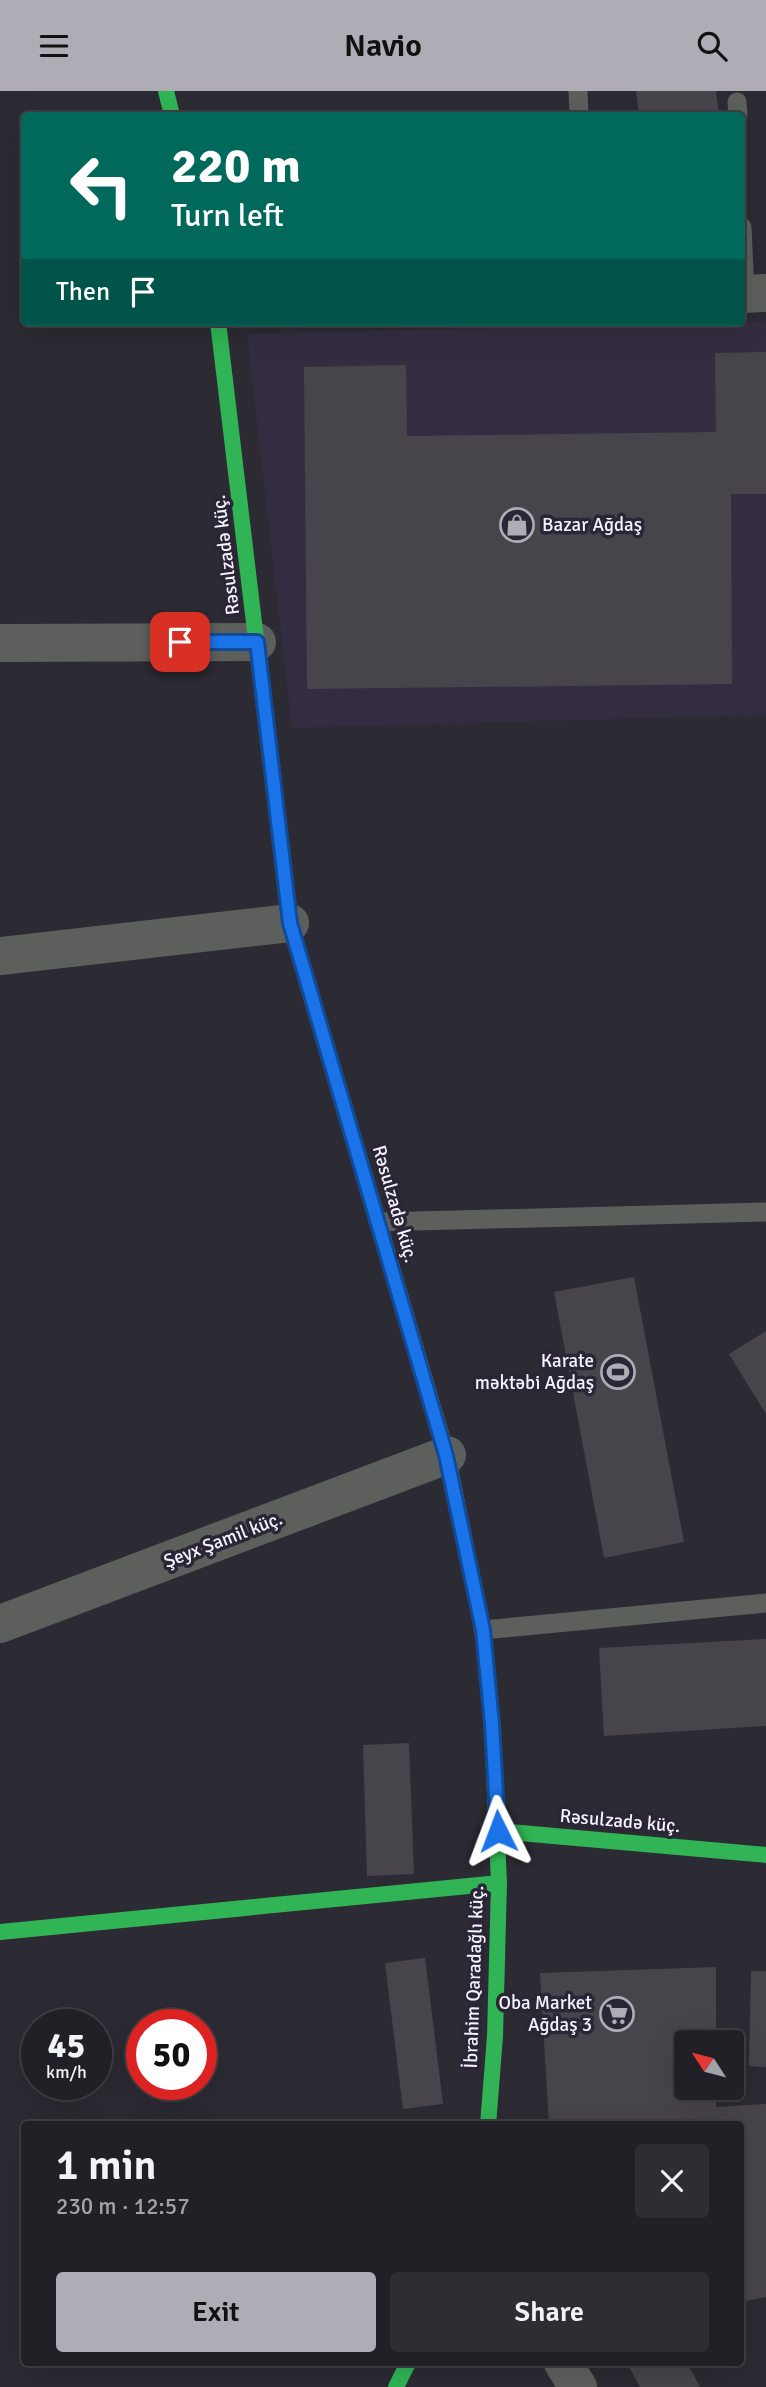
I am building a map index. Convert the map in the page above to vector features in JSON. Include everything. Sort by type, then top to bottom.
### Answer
[{"type":"main road","points":[[166,91],[171,112]]},
{"type":"main road","name":"Rəsulzadə küç.","points":[[218,326],[290,923],[446,1455],[483,1630],[498,1831],[766,1855]]},
{"type":"main road","name":"İbrahim Qaradağlı küç.","points":[[488,2121],[495,2036],[498,1831]]},
{"type":"main road","points":[[0,1932],[499,1883]]},
{"type":"main road","points":[[396,2387],[406,2366]]},
{"type":"street","points":[[0,643],[257,642]]},
{"type":"street","points":[[0,956],[290,923]]},
{"type":"street","name":"Şeyx Şamil küç.","points":[[0,1624],[446,1455]]},
{"type":"street","points":[[565,2366],[578,2387]]},
{"type":"lane","points":[[578,91],[579,112]]},
{"type":"lane","points":[[745,249],[751,294]]},
{"type":"lane","points":[[378,1222],[766,1212]]},
{"type":"lane","points":[[483,1630],[766,1603]]},
{"type":"shaded area","name":"Bazar Ağdaş","points":[[766,321],[766,715],[292,728],[247,334],[566,326],[745,326],[745,322]]},
{"type":"building","points":[[636,91],[716,91],[719,112],[639,112]]},
{"type":"building","name":"Bazar Ağdaş","points":[[766,352],[766,494],[731,494],[732,684],[307,689],[304,367],[406,365],[407,436],[716,432],[715,353]]},
{"type":"building","points":[[634,1277],[684,1542],[604,1558],[554,1292]]},
{"type":"building","points":[[766,1331],[766,1414],[729,1354]]},
{"type":"building","points":[[766,1639],[766,1726],[604,1736],[599,1648]]},
{"type":"building","points":[[409,1743],[414,1874],[367,1876],[363,1745]]},
{"type":"building","points":[[425,1958],[443,2104],[403,2109],[385,1963]]},
{"type":"building","points":[[716,1967],[716,2030],[674,2030],[674,2100],[716,2100],[716,2107],[766,2104],[766,2297],[744,2301],[744,2121],[549,2121],[540,1973]]},
{"type":"building","points":[[751,1971],[766,1971],[766,2067],[749,2066]]},
{"type":"building","points":[[629,2366],[689,2366],[700,2387],[640,2387]]},
{"type":"traffic: fast","points":[[166,91],[171,112]]},
{"type":"traffic: fast","points":[[218,326],[290,923],[379,1224]]},
{"type":"traffic: fast","points":[[475,1591],[483,1630],[492,1724],[499,1883],[495,2036],[488,2121]]},
{"type":"traffic: fast","points":[[498,1831],[766,1855]]},
{"type":"traffic: fast","points":[[0,1932],[499,1883]]},
{"type":"traffic: fast","points":[[396,2387],[406,2366]]},
{"type":"traffic: slow","points":[[379,1224],[447,1455],[475,1591]]},
{"type":"place","name":"Bazar Ağdaş","points":[[517,525]]},
{"type":"place","name":"Karate məktəbi Ağdaş","points":[[618,1372]]},
{"type":"place","name":"Oba Market Ağdaş 3","points":[[617,2014]]},
{"type":"route","points":[[180,642],[257,642],[290,923],[446,1455],[483,1630],[498,1831]]}]
